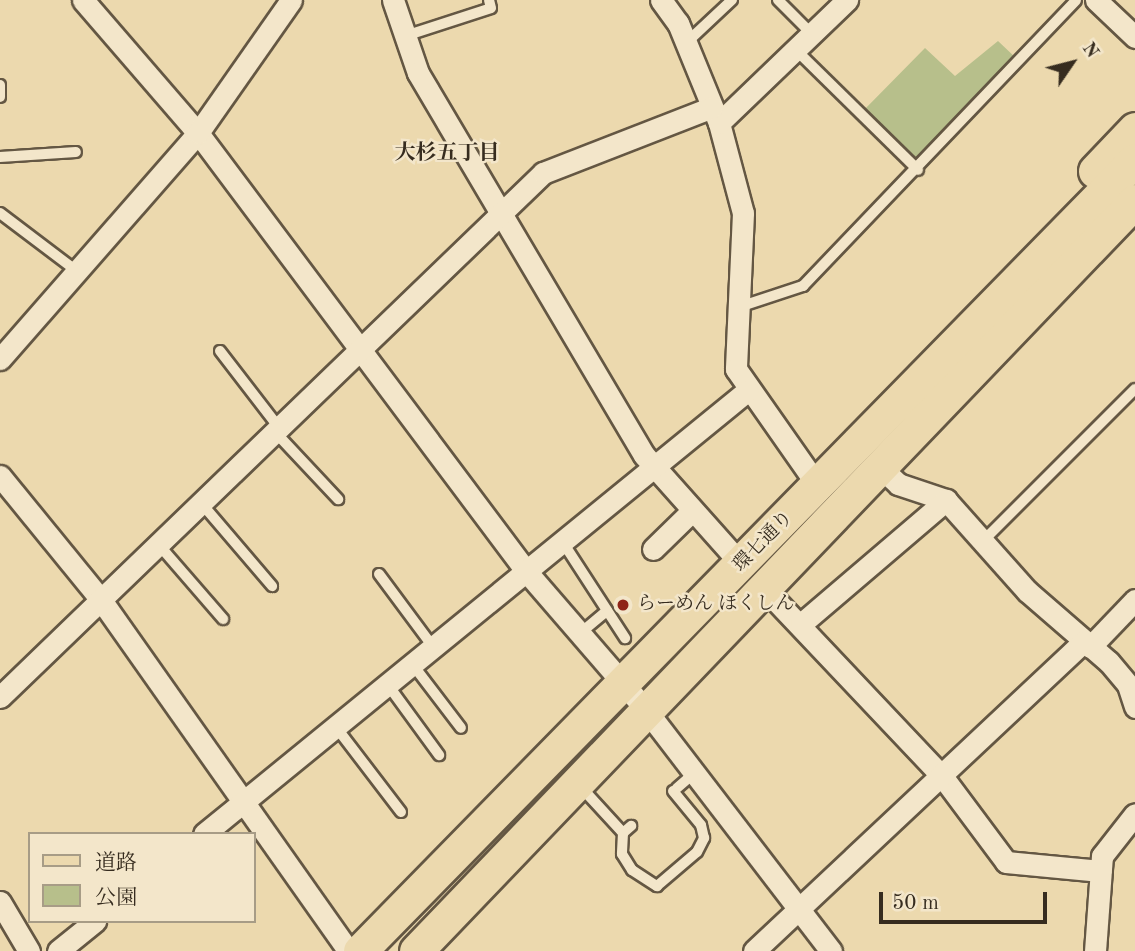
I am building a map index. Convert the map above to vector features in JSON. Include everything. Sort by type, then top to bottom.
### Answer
[{"type":"main road","points":[[949,371],[1010,264],[1135,129]]},
{"type":"main road","name":"環七通り","points":[[360,951],[623,686],[880,467],[949,371],[1135,160]]},
{"type":"main road","name":"環七通り","points":[[416,951],[646,710],[752,576],[818,486],[1135,201]]},
{"type":"main road","points":[[949,371],[1060,307],[1135,235]]},
{"type":"street","points":[[83,0],[198,133],[526,571],[578,635],[646,710],[831,951]]},
{"type":"street","points":[[0,359],[198,133],[292,0]]},
{"type":"street","points":[[393,0],[418,73],[500,216],[651,466],[942,776],[1006,862],[1101,871]]},
{"type":"street","points":[[662,0],[686,43],[716,115],[743,213],[735,309],[736,369],[747,391],[818,486]]},
{"type":"street","points":[[0,697],[543,173],[716,115],[796,50],[847,0]]},
{"type":"street","points":[[1096,0],[1135,37]]},
{"type":"street","points":[[206,832],[434,648],[651,466],[747,391]]},
{"type":"street","points":[[880,467],[898,484],[946,500],[985,539],[1027,591],[1128,685],[1135,706]]},
{"type":"street","points":[[0,476],[101,600],[349,951]]},
{"type":"street","points":[[801,624],[946,500]]},
{"type":"street","points":[[653,549],[692,511]]},
{"type":"street","points":[[754,951],[1135,600]]},
{"type":"street","points":[[1095,951],[1102,856],[1135,814]]},
{"type":"street","points":[[0,902],[29,951]]},
{"type":"street","points":[[58,951],[93,923]]},
{"type":"lane","points":[[405,36],[491,8],[489,0]]},
{"type":"lane","points":[[686,43],[732,0]]},
{"type":"lane","points":[[778,0],[813,34]]},
{"type":"lane","points":[[735,309],[803,286],[918,170],[1076,0]]},
{"type":"lane","points":[[796,50],[918,170]]},
{"type":"lane","points":[[0,85],[0,97]]},
{"type":"lane","points":[[0,157],[76,152]]},
{"type":"lane","points":[[0,213],[78,272]]},
{"type":"lane","points":[[220,351],[278,431],[338,499]]},
{"type":"lane","points":[[985,539],[1135,389]]},
{"type":"lane","points":[[202,504],[272,586]]},
{"type":"lane","points":[[562,541],[625,638]]},
{"type":"lane","points":[[159,545],[223,619]]},
{"type":"lane","points":[[379,574],[434,648]]},
{"type":"lane","points":[[578,635],[607,611]]},
{"type":"lane","points":[[413,665],[461,728]]},
{"type":"lane","points":[[388,685],[439,755]]},
{"type":"lane","points":[[336,727],[401,812]]},
{"type":"lane","points":[[576,783],[627,829],[622,854],[643,883],[657,886],[697,852],[704,838],[702,825],[675,789],[694,773]]},
{"type":"green space","points":[[998,41],[1017,59],[920,164],[864,110],[925,48],[955,76]]},
{"type":"place","name":"らーめん ほくしん","points":[[623,605]]},
{"type":"district","name":"大杉五丁目","points":[[447,154]]}]
